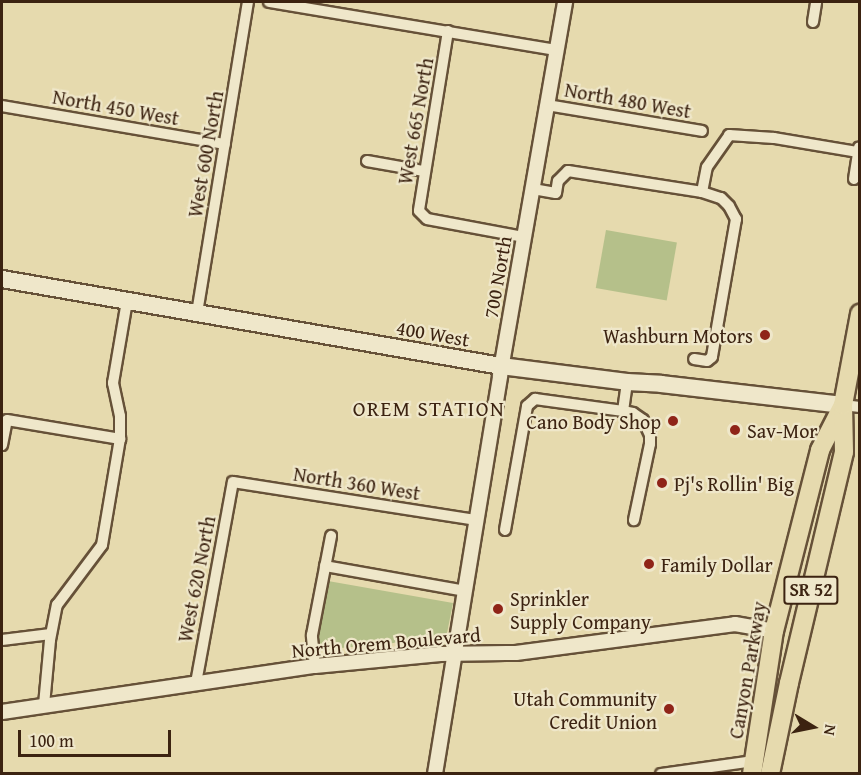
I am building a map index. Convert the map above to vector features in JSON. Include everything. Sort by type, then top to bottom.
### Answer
[{"type":"highway","name":"Canyon Parkway","points":[[770,774],[789,683],[844,452],[860,314]]},
{"type":"highway","name":"Canyon Parkway","points":[[753,767],[774,630],[820,450],[851,406]]},
{"type":"main road","name":"400 West","points":[[2,279],[501,366],[851,406]]},
{"type":"street","name":"West 600 North","points":[[197,313],[248,2]]},
{"type":"street","points":[[269,2],[557,50]]},
{"type":"street","name":"700 North","points":[[435,774],[501,366],[565,2]]},
{"type":"street","points":[[813,22],[816,2]]},
{"type":"street","name":"West 665 North","points":[[448,31],[419,206],[423,216],[427,219],[524,237]]},
{"type":"street","name":"North 480 West","points":[[548,105],[702,131]]},
{"type":"street","name":"North 450 West","points":[[2,106],[225,144]]},
{"type":"street","points":[[702,192],[707,167],[729,135],[774,138],[859,149],[854,179]]},
{"type":"street","points":[[367,161],[424,171]]},
{"type":"street","points":[[533,189],[556,193],[558,181],[568,171],[702,192],[721,198],[729,206],[736,219],[712,357],[707,361],[694,359]]},
{"type":"street","points":[[44,705],[51,634],[57,605],[102,545],[120,439],[120,416],[113,383],[127,301]]},
{"type":"street","points":[[623,411],[627,382]]},
{"type":"street","points":[[506,530],[530,402],[543,399],[633,413],[643,420],[650,435],[634,520]]},
{"type":"street","points":[[2,445],[7,420],[120,439]]},
{"type":"street","name":"North 360 West","points":[[233,482],[476,520]]},
{"type":"street","name":"West 620 North","points":[[196,683],[233,482]]},
{"type":"street","points":[[315,666],[312,635],[331,536]]},
{"type":"street","points":[[325,566],[465,591]]},
{"type":"street","name":"North Orem Boulevard","points":[[2,712],[315,666],[454,653],[516,652],[735,624],[774,630]]},
{"type":"street","points":[[2,640],[51,634]]},
{"type":"street","points":[[661,774],[753,767]]},
{"type":"green space","points":[[606,230],[677,243],[667,301],[596,288]]},
{"type":"green space","points":[[328,581],[453,603],[446,638],[320,650],[318,631]]},
{"type":"place","name":"Washburn Motors","points":[[765,335]]},
{"type":"place","name":"Cano Body Shop","points":[[673,421]]},
{"type":"place","name":"Sav-Mor","points":[[735,430]]},
{"type":"place","name":"Pj's Rollin' Big","points":[[662,483]]},
{"type":"place","name":"Family Dollar","points":[[649,564]]},
{"type":"place","name":"Sprinkler Supply Company","points":[[498,609]]},
{"type":"place","name":"Utah Community Credit Union","points":[[669,709]]},
{"type":"district","name":"OREM STATION","points":[[429,409]]}]
